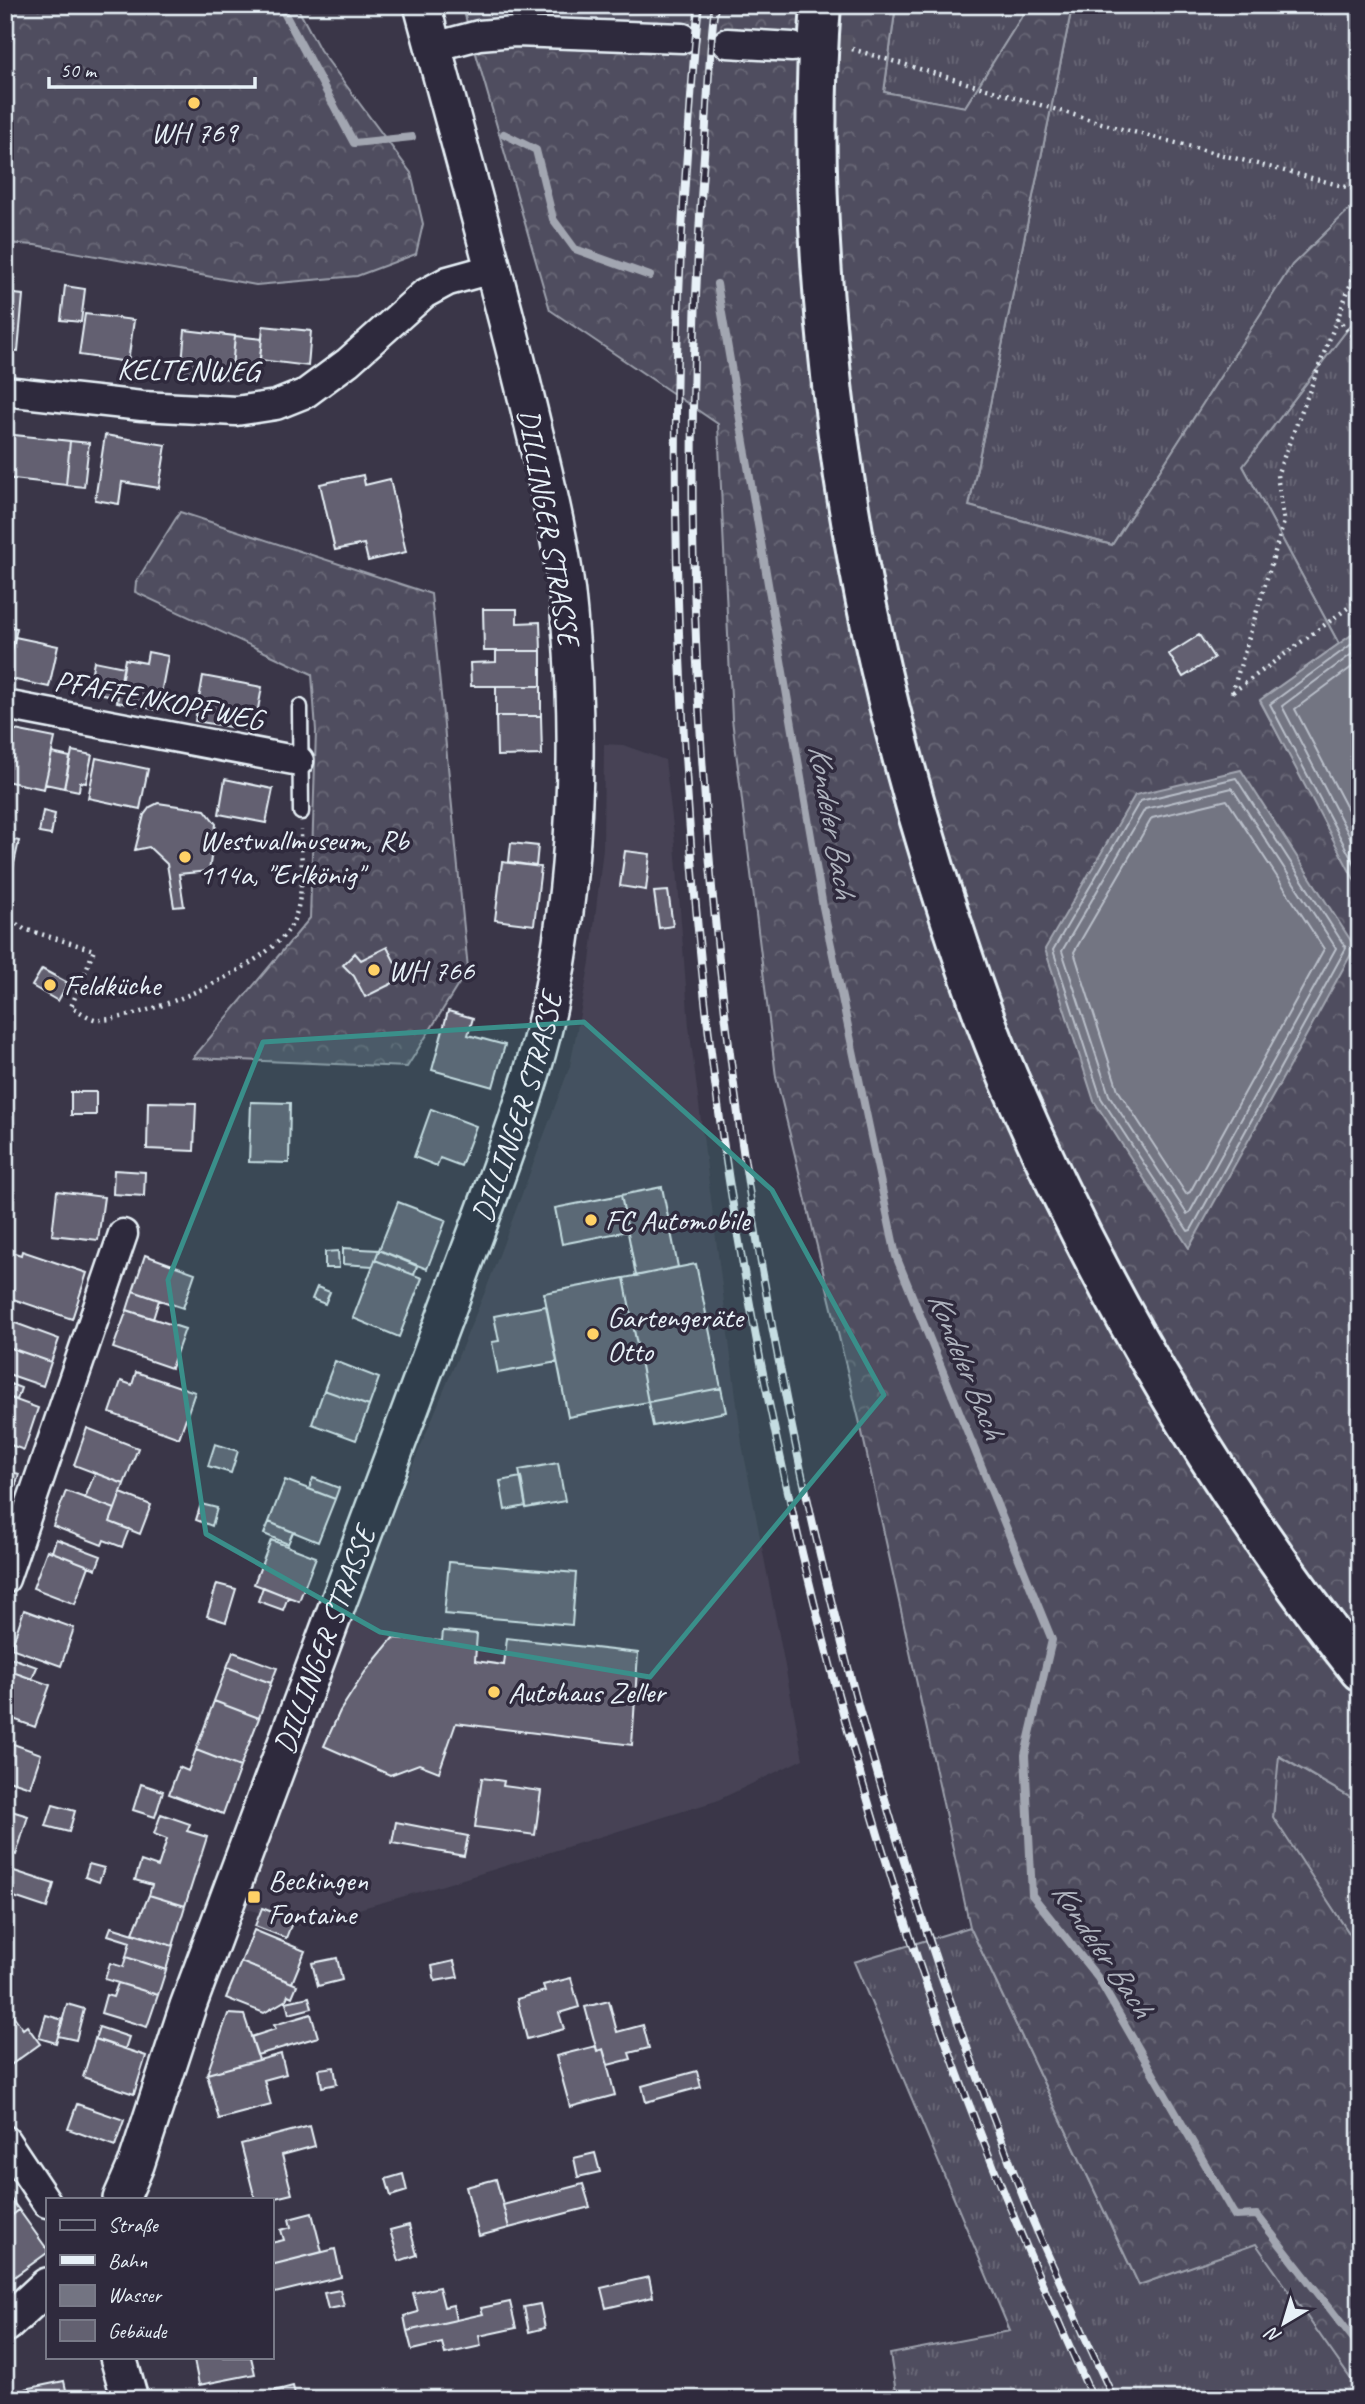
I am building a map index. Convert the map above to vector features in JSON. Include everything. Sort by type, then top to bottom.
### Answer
[{"type":"main road","points":[[821,5],[817,175],[822,288],[836,438],[877,662],[916,811],[966,969],[1008,1077],[1083,1237],[1146,1357],[1217,1474],[1302,1598],[1360,1671]]},
{"type":"street","name":"DILLINGER STRASSE","points":[[121,2198],[136,2165],[192,1993],[520,1110],[548,1009],[564,909],[573,816],[575,701],[569,611],[540,456],[495,268],[422,5]]},
{"type":"street","points":[[433,47],[479,35],[515,32],[683,38]]},
{"type":"street","points":[[727,43],[792,47]]},
{"type":"street","name":"KELTENWEG","points":[[5,391],[142,406],[236,411],[276,404],[306,393],[348,362],[424,295],[448,281],[495,268]]},
{"type":"street","name":"PFAFFENKOPFWEG","points":[[5,705],[299,761]]},
{"type":"street","points":[[5,1579],[123,1234]]},
{"type":"street","points":[[5,2140],[46,2198]]},
{"type":"street","name":"DILLINGER STRASSE","points":[[134,2198],[136,2165]]},
{"type":"street","points":[[6,2324],[46,2287]]},
{"type":"street","points":[[6,2324],[46,2315]]},
{"type":"street","points":[[118,2358],[130,2399]]},
{"type":"street","points":[[138,2358],[150,2399]]},
{"type":"lane","name":"PFAFFENKOPFWEG","points":[[300,707],[301,812]]},
{"type":"path","points":[[852,49],[1118,128],[1354,189],[1360,186]]},
{"type":"path","points":[[1354,189],[1360,214]]},
{"type":"path","points":[[1360,260],[1277,475],[1284,522],[1232,693],[1360,598]]},
{"type":"path","points":[[1337,318],[1360,345]]},
{"type":"path","points":[[5,916],[24,929],[94,950],[71,1007],[97,1020],[152,1010],[233,974],[261,956],[289,929],[302,894],[301,812]]},
{"type":"highlighted area","points":[[584,1022],[772,1190],[884,1395],[650,1677],[380,1632],[206,1534],[168,1280],[263,1042]]},
{"type":"shaded area","points":[[604,744],[623,745],[665,760],[675,843],[689,1026],[742,1444],[803,1759],[716,1801],[440,1886],[299,1926],[242,1907],[384,1534],[487,1287],[570,1066],[590,962],[603,848]]},
{"type":"green space","points":[[5,5],[296,5],[320,50],[411,173],[423,224],[416,254],[357,276],[256,285],[35,245],[5,243]]},
{"type":"green space","points":[[462,5],[896,5],[884,92],[965,107],[1029,5],[1055,5],[1071,12],[969,506],[1112,545],[1292,265],[1360,199],[1360,313],[1243,466],[1339,644],[1260,701],[1360,886],[1360,1803],[1279,1756],[1273,1817],[1360,1950],[1360,2392],[1256,2244],[1139,2285],[970,1927],[862,1432],[776,1077],[732,719],[718,424],[550,310]]},
{"type":"green space","points":[[896,5],[1029,5],[965,107],[884,92]]},
{"type":"green space","points":[[1055,5],[1360,5],[1360,199],[1292,266],[1112,545],[969,506],[1071,12]]},
{"type":"green space","points":[[1360,313],[1360,629],[1339,644],[1243,466]]},
{"type":"green space","points":[[180,512],[431,594],[468,969],[407,1067],[193,1058],[310,918],[316,731],[312,674],[135,592],[136,582]]},
{"type":"green space","points":[[1278,1756],[1360,1803],[1360,1950],[1273,1818]]},
{"type":"green space","points":[[970,1927],[1139,2285],[1256,2243],[1360,2392],[1360,2399],[897,2399],[890,2354],[1010,2331],[854,1962]]},
{"type":"water","points":[[1360,629],[1360,886],[1358,887],[1260,700]]},
{"type":"water","points":[[1241,770],[1355,947],[1189,1248],[1094,1101],[1045,949],[1135,795]]},
{"type":"building","points":[[65,286],[85,289],[81,322],[61,320]]},
{"type":"building","points":[[5,293],[23,295],[18,351],[5,350]]},
{"type":"building","points":[[85,314],[134,320],[128,362],[79,355]]},
{"type":"building","points":[[263,326],[311,331],[308,366],[260,360]]},
{"type":"building","points":[[185,330],[235,336],[231,379],[181,374]]},
{"type":"building","points":[[235,336],[262,339],[257,382],[231,379]]},
{"type":"building","points":[[5,434],[70,441],[66,485],[5,478]]},
{"type":"building","points":[[105,435],[166,445],[159,488],[122,482],[119,504],[95,500]]},
{"type":"building","points":[[70,441],[89,443],[84,487],[66,485]]},
{"type":"building","points":[[363,475],[365,485],[390,479],[406,552],[368,561],[364,544],[335,550],[320,484]]},
{"type":"building","points":[[483,609],[517,609],[517,623],[540,622],[541,651],[484,651]]},
{"type":"building","points":[[5,626],[17,628],[10,661],[5,660]]},
{"type":"building","points":[[1199,635],[1214,658],[1183,677],[1169,654]]},
{"type":"building","points":[[15,637],[58,646],[49,687],[6,678]]},
{"type":"building","points":[[496,651],[541,651],[541,686],[471,686],[470,663],[496,662]]},
{"type":"building","points":[[148,652],[168,656],[158,710],[117,702],[125,659],[146,663]]},
{"type":"building","points":[[94,661],[124,667],[118,697],[88,691]]},
{"type":"building","points":[[203,676],[262,687],[254,731],[195,721]]},
{"type":"building","points":[[496,686],[541,686],[541,716],[496,716]]},
{"type":"building","points":[[496,716],[541,716],[542,755],[497,756]]},
{"type":"building","points":[[5,728],[55,738],[44,789],[5,781]]},
{"type":"building","points":[[72,751],[92,755],[86,783],[80,782],[79,791],[64,788]]},
{"type":"building","points":[[52,753],[70,757],[64,788],[45,784]]},
{"type":"building","points":[[96,758],[148,769],[140,809],[88,798]]},
{"type":"building","points":[[225,779],[273,789],[266,823],[219,814]]},
{"type":"building","name":"Westwallmuseum, Rb 114a, \"Erlkönig\"","points":[[158,803],[205,810],[216,824],[209,871],[179,874],[184,906],[174,907],[167,864],[149,847],[135,850],[144,815],[150,807]]},
{"type":"building","points":[[43,811],[55,814],[51,835],[39,833]]},
{"type":"building","points":[[5,838],[19,841],[13,868],[6,867],[5,870]]},
{"type":"building","points":[[511,843],[538,846],[536,866],[509,862]]},
{"type":"building","points":[[625,851],[650,854],[646,890],[620,886]]},
{"type":"building","points":[[502,862],[541,867],[534,925],[495,920]]},
{"type":"building","points":[[668,891],[673,926],[659,928],[654,892]]},
{"type":"building","name":"WH 766","points":[[387,947],[403,978],[365,997],[354,976],[343,965],[355,953],[361,960]]},
{"type":"building","name":"Feldküche","points":[[42,969],[68,983],[58,1001],[32,986]]},
{"type":"building","points":[[448,1011],[473,1018],[468,1035],[505,1045],[493,1087],[432,1070]]},
{"type":"building","points":[[71,1092],[96,1092],[96,1115],[71,1115]]},
{"type":"building","points":[[148,1102],[196,1103],[194,1151],[147,1149]]},
{"type":"building","points":[[251,1102],[290,1103],[289,1163],[249,1162]]},
{"type":"building","points":[[431,1109],[476,1126],[461,1166],[440,1158],[437,1166],[414,1157]]},
{"type":"building","points":[[114,1170],[145,1172],[144,1196],[113,1194]]},
{"type":"building","points":[[662,1187],[678,1267],[636,1276],[621,1195]]},
{"type":"building","points":[[57,1191],[104,1197],[98,1240],[52,1235]]},
{"type":"building","name":"FC Automobile","points":[[621,1195],[628,1231],[562,1244],[555,1208]]},
{"type":"building","points":[[398,1202],[446,1220],[427,1269],[379,1250]]},
{"type":"building","points":[[343,1248],[379,1250],[373,1266],[343,1264]]},
{"type":"building","points":[[5,1250],[21,1255],[22,1251],[87,1273],[72,1319],[10,1298],[13,1290],[5,1287]]},
{"type":"building","points":[[379,1250],[417,1266],[414,1275],[375,1260]]},
{"type":"building","points":[[338,1251],[339,1268],[325,1268],[325,1252]]},
{"type":"building","points":[[145,1255],[195,1273],[183,1308],[133,1291]]},
{"type":"building","points":[[375,1260],[422,1278],[399,1337],[353,1318]]},
{"type":"building","points":[[696,1264],[721,1388],[648,1402],[624,1278]]},
{"type":"building","name":"Gartengeräte Otto","points":[[624,1278],[648,1402],[568,1417],[544,1293]]},
{"type":"building","points":[[317,1287],[330,1292],[325,1304],[312,1299]]},
{"type":"building","points":[[133,1291],[159,1300],[153,1319],[127,1310]]},
{"type":"building","points":[[546,1306],[557,1362],[498,1373],[492,1342],[499,1341],[494,1316]]},
{"type":"building","points":[[127,1310],[185,1329],[171,1368],[113,1348]]},
{"type":"building","points":[[7,1320],[59,1339],[51,1362],[5,1346]]},
{"type":"building","points":[[5,1346],[51,1362],[43,1386],[5,1373]]},
{"type":"building","points":[[335,1361],[379,1378],[369,1406],[324,1390]]},
{"type":"building","points":[[136,1372],[195,1392],[179,1438],[110,1413],[121,1381],[132,1385]]},
{"type":"building","points":[[5,1382],[21,1388],[17,1400],[5,1396]]},
{"type":"building","points":[[721,1388],[726,1412],[653,1426],[648,1402]]},
{"type":"building","points":[[324,1390],[369,1406],[356,1440],[312,1424]]},
{"type":"building","points":[[5,1396],[38,1408],[24,1450],[5,1443]]},
{"type":"building","points":[[87,1428],[138,1448],[124,1484],[74,1465]]},
{"type":"building","points":[[215,1444],[238,1451],[231,1473],[208,1466]]},
{"type":"building","points":[[5,1455],[13,1457],[8,1471],[5,1470]]},
{"type":"building","points":[[558,1463],[565,1501],[526,1508],[519,1470]]},
{"type":"building","points":[[5,1470],[19,1474],[8,1510],[5,1509]]},
{"type":"building","points":[[95,1473],[124,1484],[115,1509],[85,1498]]},
{"type":"building","points":[[521,1477],[526,1506],[505,1510],[500,1481]]},
{"type":"building","points":[[313,1478],[339,1488],[335,1499],[309,1489]]},
{"type":"building","points":[[285,1480],[335,1499],[318,1542],[269,1522]]},
{"type":"building","points":[[66,1491],[115,1509],[110,1522],[129,1529],[122,1547],[104,1540],[102,1545],[53,1526]]},
{"type":"building","points":[[121,1493],[151,1505],[140,1534],[110,1522]]},
{"type":"building","points":[[201,1504],[217,1508],[212,1526],[196,1520]]},
{"type":"building","points":[[269,1522],[293,1532],[288,1544],[264,1534]]},
{"type":"building","points":[[56,1539],[101,1556],[96,1569],[52,1552]]},
{"type":"building","points":[[271,1540],[316,1557],[299,1601],[254,1584]]},
{"type":"building","points":[[47,1550],[89,1566],[75,1604],[33,1588]]},
{"type":"building","points":[[449,1562],[576,1573],[572,1625],[444,1614]]},
{"type":"building","points":[[217,1584],[236,1589],[226,1622],[207,1616]]},
{"type":"building","points":[[263,1587],[288,1597],[283,1610],[258,1601]]},
{"type":"building","points":[[24,1610],[74,1628],[61,1666],[11,1648]]},
{"type":"building","name":"Autohaus Zeller","points":[[443,1631],[477,1634],[475,1661],[504,1665],[507,1638],[638,1653],[632,1745],[456,1723],[439,1772],[419,1764],[390,1775],[324,1746],[340,1711],[365,1672],[393,1638],[442,1641]]},
{"type":"building","points":[[233,1652],[277,1668],[271,1683],[227,1667]]},
{"type":"building","points":[[12,1658],[37,1667],[32,1679],[7,1670]]},
{"type":"building","points":[[227,1667],[271,1683],[259,1718],[214,1701]]},
{"type":"building","points":[[7,1670],[50,1685],[35,1727],[5,1716]]},
{"type":"building","points":[[214,1701],[259,1718],[240,1767],[196,1750]]},
{"type":"building","points":[[5,1741],[41,1754],[30,1787],[5,1779]]},
{"type":"building","points":[[196,1750],[240,1767],[223,1814],[169,1794],[179,1767],[188,1771]]},
{"type":"building","points":[[482,1778],[504,1781],[503,1786],[541,1791],[535,1835],[475,1827]]},
{"type":"building","points":[[141,1784],[163,1791],[155,1817],[133,1810]]},
{"type":"building","points":[[53,1805],[75,1811],[69,1832],[46,1826]]},
{"type":"building","points":[[5,1809],[28,1816],[16,1855],[5,1851]]},
{"type":"building","points":[[161,1814],[190,1824],[187,1831],[207,1837],[185,1906],[149,1895],[152,1885],[135,1880],[141,1861],[158,1867],[167,1839],[154,1834]]},
{"type":"building","points":[[396,1822],[468,1836],[464,1856],[392,1843]]},
{"type":"building","points":[[89,1864],[104,1868],[99,1882],[85,1877]]},
{"type":"building","points":[[5,1868],[54,1884],[47,1908],[5,1894]]},
{"type":"building","points":[[149,1895],[185,1906],[173,1946],[133,1933]]},
{"type":"building","points":[[262,1908],[293,1920],[286,1938],[255,1926]]},
{"type":"building","points":[[111,1927],[173,1946],[166,1970],[126,1957],[130,1942],[108,1935]]},
{"type":"building","points":[[254,1930],[305,1951],[292,1983],[241,1962]]},
{"type":"building","points":[[126,1957],[166,1970],[158,1995],[105,1979],[110,1963],[123,1967]]},
{"type":"building","points":[[337,1958],[342,1980],[318,1986],[312,1963]]},
{"type":"building","points":[[454,1961],[458,1977],[435,1981],[432,1966]]},
{"type":"building","points":[[241,1962],[297,1985],[292,1997],[288,1995],[286,2000],[264,2013],[226,1998]]},
{"type":"building","points":[[571,1978],[579,2007],[559,2013],[564,2029],[527,2039],[517,1999],[545,1991],[543,1985]]},
{"type":"building","points":[[118,1983],[158,1995],[147,2027],[101,2013],[106,1995],[113,1997]]},
{"type":"building","points":[[309,1997],[312,2008],[289,2014],[286,2002]]},
{"type":"building","points":[[609,2001],[617,2032],[643,2025],[649,2048],[629,2053],[631,2059],[608,2065],[603,2049],[597,2051],[585,2007]]},
{"type":"building","points":[[5,2004],[23,2029],[27,2026],[40,2044],[5,2069]]},
{"type":"building","points":[[67,2004],[84,2009],[76,2040],[58,2036]]},
{"type":"building","points":[[228,2014],[244,2015],[259,2060],[207,2074]]},
{"type":"building","points":[[311,2014],[318,2037],[257,2055],[251,2037],[276,2029],[274,2025]]},
{"type":"building","points":[[46,2015],[63,2020],[56,2043],[39,2038]]},
{"type":"building","points":[[99,2027],[129,2037],[125,2049],[95,2039]]},
{"type":"building","points":[[95,2039],[146,2056],[134,2094],[83,2077]]},
{"type":"building","points":[[596,2046],[597,2051],[603,2049],[615,2095],[570,2107],[556,2056]]},
{"type":"building","points":[[281,2054],[286,2074],[264,2080],[271,2105],[219,2119],[207,2074]]},
{"type":"building","points":[[334,2067],[337,2084],[322,2087],[319,2069]]},
{"type":"building","points":[[697,2071],[701,2087],[646,2102],[642,2086]]},
{"type":"building","points":[[77,2104],[124,2120],[115,2146],[68,2129]]},
{"type":"building","points":[[310,2126],[315,2146],[282,2155],[292,2194],[273,2199],[255,2198],[241,2144]]},
{"type":"building","points":[[595,2153],[600,2172],[578,2177],[574,2158]]},
{"type":"building","points":[[403,2174],[407,2191],[391,2196],[386,2179]]},
{"type":"building","points":[[496,2179],[509,2228],[479,2236],[466,2187]]},
{"type":"building","points":[[583,2184],[590,2207],[509,2228],[503,2205]]},
{"type":"building","points":[[5,2191],[19,2210],[5,2221]]},
{"type":"building","points":[[19,2210],[46,2248],[46,2254],[11,2279],[5,2270],[5,2221]]},
{"type":"building","points":[[312,2213],[322,2252],[273,2264],[273,2243],[284,2240],[281,2230],[291,2227],[289,2219]]},
{"type":"building","points":[[409,2225],[417,2255],[399,2261],[390,2230]]},
{"type":"building","points":[[335,2249],[341,2277],[273,2294],[273,2264]]},
{"type":"building","points":[[649,2277],[653,2297],[606,2308],[601,2288]]},
{"type":"building","points":[[439,2287],[444,2307],[453,2305],[456,2320],[407,2331],[404,2316],[418,2312],[413,2293]]},
{"type":"building","points":[[340,2290],[344,2306],[328,2309],[324,2293]]},
{"type":"building","points":[[510,2302],[516,2328],[479,2336],[481,2346],[445,2354],[442,2343],[412,2350],[407,2331],[483,2314],[481,2308]]},
{"type":"building","points":[[540,2304],[545,2328],[529,2332],[524,2307]]},
{"type":"building","points":[[251,2358],[255,2374],[199,2385],[194,2360]]},
{"type":"building","points":[[64,2381],[68,2399],[27,2399],[25,2389]]},
{"type":"building","points":[[293,2386],[296,2399],[244,2399]]},
{"type":"waterway","name":"Kondeler Bach","points":[[280,5],[354,143],[412,137]]},
{"type":"waterway","name":"Kondeler Bach","points":[[504,134],[536,150],[553,219],[575,249],[650,276]]},
{"type":"waterway","name":"Kondeler Bach","points":[[717,284],[823,907],[896,1256],[1052,1640],[1025,1755],[1032,1895],[1098,1978],[1235,2216],[1257,2215],[1360,2347]]},
{"type":"tunnel","points":[[683,38],[727,43]]},
{"type":"tunnel","points":[[798,48],[852,49]]},
{"type":"railway","points":[[699,5],[680,273],[676,393],[677,573],[684,744],[696,910],[707,1021],[731,1196],[752,1316],[802,1555],[865,1791],[956,2070],[1012,2212],[1093,2399]]},
{"type":"railway","points":[[715,5],[694,338],[693,535],[698,683],[707,831],[721,978],[762,1271],[790,1417],[822,1561],[858,1705],[902,1856],[952,2005],[1020,2190],[1114,2399]]},
{"type":"place","name":"WH 769","points":[[194,103]]},
{"type":"place","name":"Westwallmuseum, Rb 114a, \"Erlkönig\"","points":[[185,857]]},
{"type":"place","name":"WH 766","points":[[374,970]]},
{"type":"place","name":"Feldküche","points":[[50,985]]},
{"type":"place","name":"FC Automobile","points":[[591,1220]]},
{"type":"place","name":"Gartengeräte Otto","points":[[593,1334]]},
{"type":"place","name":"Autohaus Zeller","points":[[494,1692]]},
{"type":"place","name":"Beckingen Fontaine","points":[[254,1897]]}]
